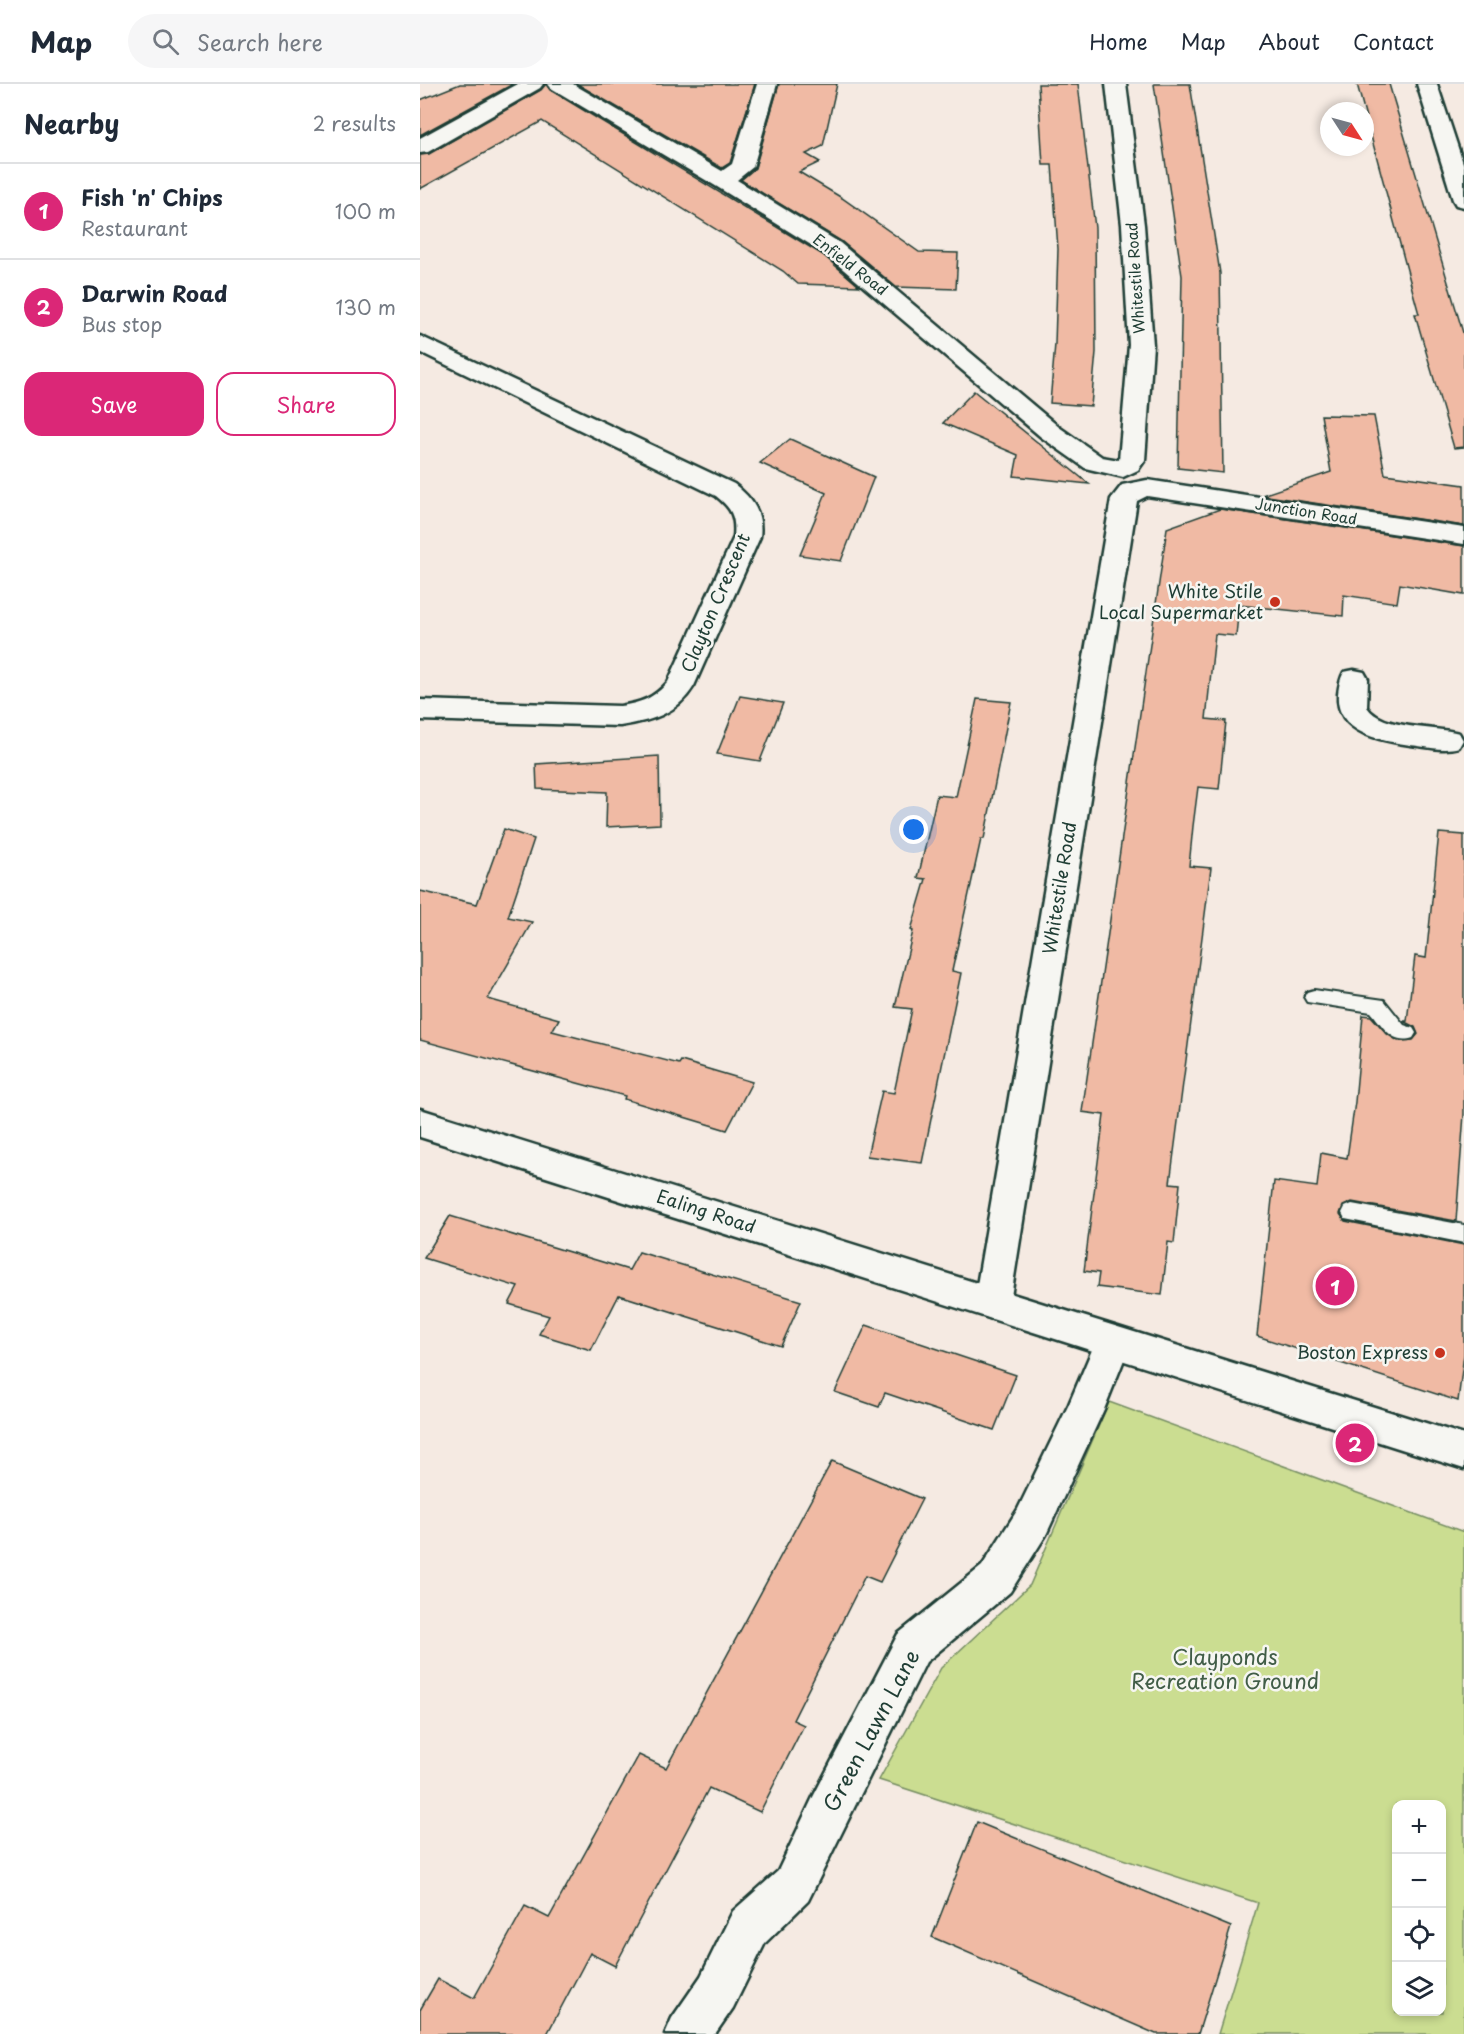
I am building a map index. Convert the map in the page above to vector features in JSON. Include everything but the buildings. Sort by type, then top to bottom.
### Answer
[{"type":"street","points":[[420,147],[533,84]]},
{"type":"street","name":"Enfield Road","points":[[558,84],[722,180],[832,248],[1081,456],[1094,463],[1123,469]]},
{"type":"street","points":[[722,180],[742,167],[767,84]]},
{"type":"street","name":"Whitestile Road","points":[[1116,84],[1132,225],[1141,345],[1132,460],[1123,469]]},
{"type":"street","points":[[1427,84],[1464,200]]},
{"type":"street","name":"Clayton Crescent","points":[[420,343],[725,490],[742,503],[750,519],[747,537],[738,558],[680,686],[668,702],[645,712],[620,716],[420,710]]},
{"type":"street","name":"Whitestile Road","points":[[992,1303],[1124,499],[1131,491],[1147,488]]},
{"type":"street","name":"Junction Road","points":[[1147,488],[1464,536]]},
{"type":"street","points":[[1354,679],[1353,707],[1360,721],[1374,728],[1449,740]]},
{"type":"street","name":"Ealing Road","points":[[420,1123],[1464,1452]]},
{"type":"street","name":"Green Lawn Lane","points":[[688,2034],[717,1992],[749,1927],[794,1886],[828,1812],[912,1648],[996,1579],[1032,1522],[1086,1407],[1113,1342]]},
{"type":"lane","points":[[1314,997],[1377,1005],[1398,1032],[1406,1033]]},
{"type":"lane","points":[[1352,1213],[1464,1233]]},
{"type":"green space","name":"Clayponds Recreation Ground","points":[[1109,1402],[1464,1532],[1464,2034],[1218,2034],[1258,1903],[879,1780],[941,1668],[1030,1585]]},
{"type":"place","name":"White Stile Local Supermarket","points":[[1275,602]]},
{"type":"place","name":"Fish 'n' Chips","points":[[1335,1286]]},
{"type":"place","name":"Boston Express","points":[[1440,1353]]},
{"type":"place","name":"Darwin Road","points":[[1355,1443]]}]
